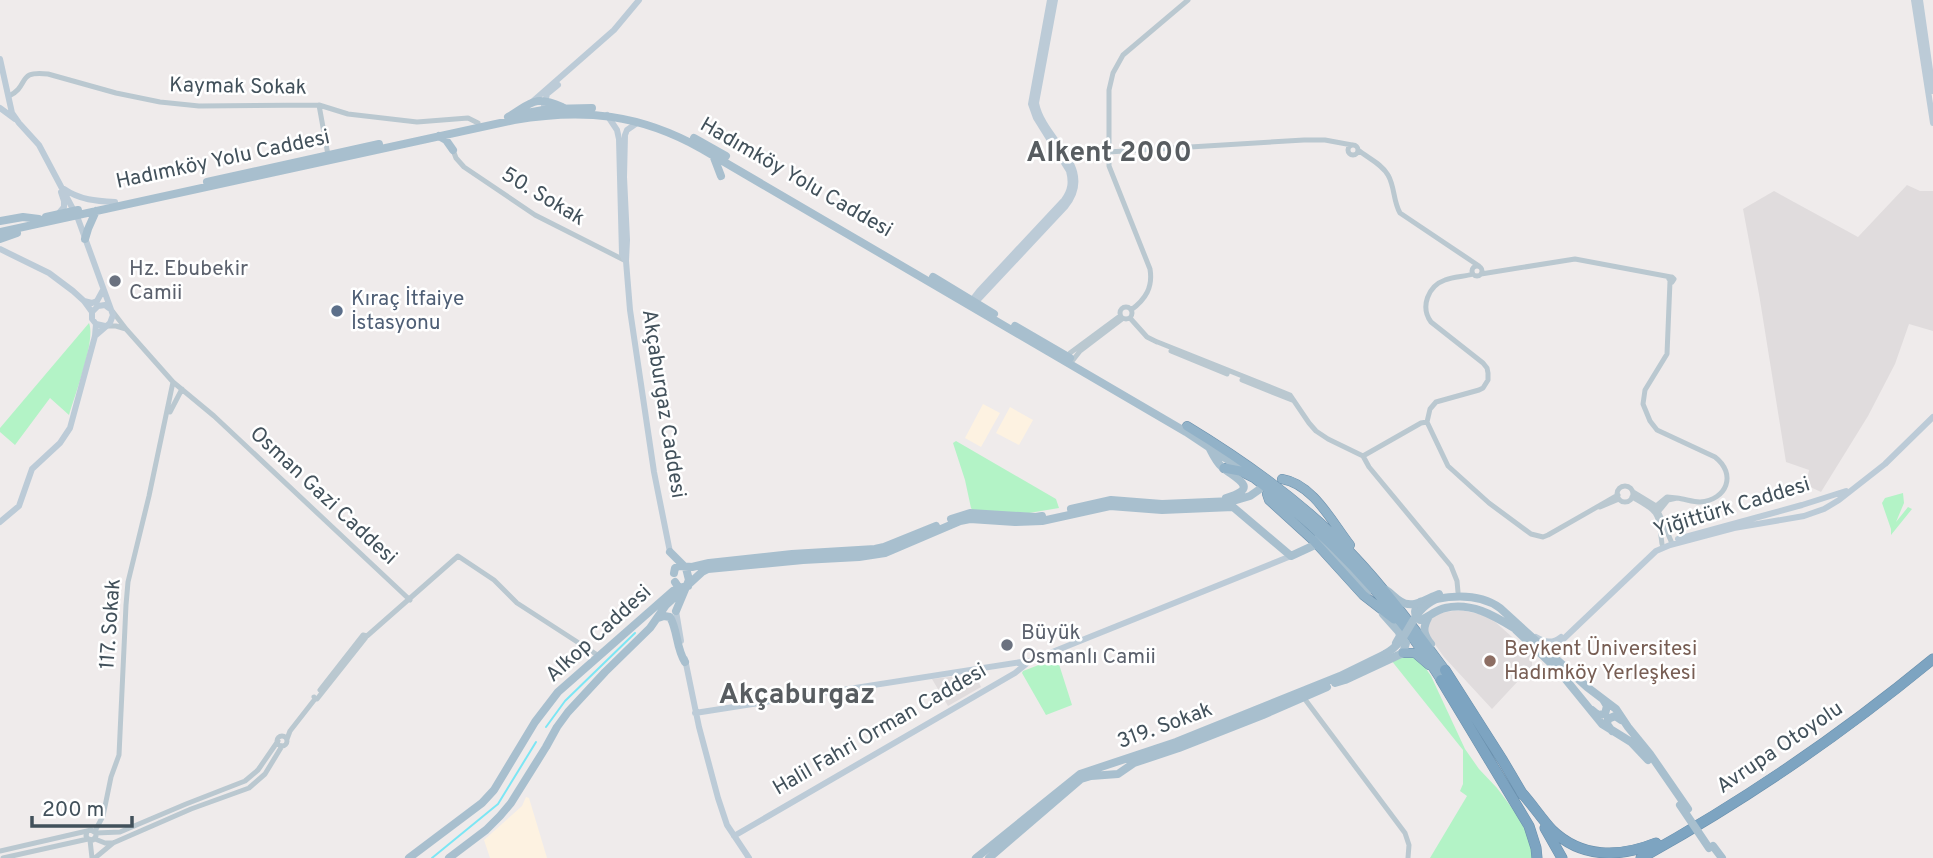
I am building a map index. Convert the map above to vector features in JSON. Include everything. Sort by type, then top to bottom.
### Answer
[{"type":"highway","name":"Hadımköy Yolu Caddesi","points":[[1187,426],[1231,453],[1282,490],[1329,531],[1405,615],[1443,675]]},
{"type":"highway","points":[[1224,468],[1240,471],[1254,478],[1269,500],[1368,596],[1407,628]]},
{"type":"highway","points":[[1282,479],[1296,484],[1316,500],[1366,569]]},
{"type":"highway","points":[[1265,491],[1299,513],[1345,556],[1407,628],[1503,761],[1562,858]]},
{"type":"highway","points":[[1403,653],[1411,652],[1443,675],[1529,826],[1537,858]]},
{"type":"highway","name":"Avrupa Otoyolu","points":[[1641,858],[1718,812],[1840,731],[1933,659]]},
{"type":"highway","name":"Avrupa Otoyolu","points":[[1653,858],[1797,768],[1873,714],[1933,666]]},
{"type":"highway","points":[[1504,782],[1556,858]]},
{"type":"highway","points":[[1521,792],[1562,841],[1580,851],[1602,857],[1637,852],[1718,812]]},
{"type":"main road","points":[[508,117],[534,101],[617,33],[641,0]]},
{"type":"main road","points":[[973,301],[1032,237],[1064,200],[1070,189],[1071,179],[1066,163],[1033,111],[1053,0]]},
{"type":"main road","points":[[1914,0],[1933,123]]},
{"type":"main road","points":[[1920,0],[1933,91]]},
{"type":"main road","points":[[0,59],[12,113],[19,123]]},
{"type":"main road","points":[[538,111],[553,86]]},
{"type":"main road","points":[[9,96],[0,106],[39,145],[76,213],[112,318],[96,337]]},
{"type":"main road","points":[[534,101],[538,111]]},
{"type":"main road","name":"Hadımköy Yolu Caddesi","points":[[0,232],[115,202],[538,111],[563,108],[597,109],[635,115],[687,135],[973,301],[1209,446],[1254,478]]},
{"type":"main road","name":"Hadımköy Yolu Caddesi","points":[[0,227],[57,215],[96,211],[458,132],[538,111],[607,115],[640,122],[680,137],[946,291],[973,301],[1052,354],[1070,361],[1187,426]]},
{"type":"main road","name":"Akçaburgaz Caddesi","points":[[607,115],[617,130],[622,176]]},
{"type":"main road","name":"Akçaburgaz Caddesi","points":[[640,122],[631,126],[625,135],[622,254],[626,261],[644,415],[670,552]]},
{"type":"main road","points":[[453,150],[458,132]]},
{"type":"main road","points":[[439,136],[446,140],[453,150]]},
{"type":"main road","points":[[713,155],[722,176],[724,169],[731,165]]},
{"type":"main road","points":[[57,180],[65,204],[57,215]]},
{"type":"main road","points":[[62,188],[78,198],[115,202]]},
{"type":"main road","points":[[85,239],[96,211]]},
{"type":"main road","points":[[0,221],[23,217],[39,219]]},
{"type":"main road","points":[[0,239],[18,232],[23,227]]},
{"type":"main road","points":[[973,301],[1032,237]]},
{"type":"main road","points":[[0,250],[49,273],[84,301],[92,312]]},
{"type":"main road","points":[[84,301],[97,301],[103,290]]},
{"type":"main road","points":[[0,522],[19,506],[32,469],[60,443],[70,428],[96,337],[92,312],[95,307],[102,305],[110,309]]},
{"type":"main road","points":[[96,324],[105,326]]},
{"type":"main road","name":"Yiğittürk Caddesi","points":[[1555,644],[1644,560],[1662,548],[1753,524],[1817,512],[1885,464],[1933,417]]},
{"type":"main road","points":[[1203,503],[1232,497],[1244,489],[1242,481],[1217,462],[1209,446]]},
{"type":"main road","name":"Yiğittürk Caddesi","points":[[1555,644],[1655,547],[1811,503],[1854,488]]},
{"type":"main road","points":[[674,586],[677,566],[681,565],[692,568],[709,563],[792,554],[876,549],[963,514],[1036,517],[1111,500],[1162,507],[1240,500],[1265,491]]},
{"type":"main road","points":[[1811,503],[1817,505],[1817,512]]},
{"type":"main road","points":[[1802,505],[1801,512],[1804,516]]},
{"type":"main road","points":[[674,586],[688,586],[702,572],[721,567],[885,553],[970,519],[1042,522],[1110,506],[1233,508],[1291,556]]},
{"type":"main road","points":[[1299,513],[1399,632],[1399,639]]},
{"type":"main road","name":"Halil Fahri Orman Caddesi","points":[[734,836],[1030,661],[1317,544]]},
{"type":"main road","points":[[670,552],[685,567],[689,580],[676,611]]},
{"type":"main road","points":[[670,552],[676,611],[695,713],[727,825],[749,858]]},
{"type":"main road","points":[[674,586],[688,586]]},
{"type":"main road","name":"Alkop Caddesi","points":[[449,858],[486,830],[511,803],[562,720],[658,618],[674,586]]},
{"type":"main road","name":"Alkop Caddesi","points":[[410,858],[482,803],[494,790],[535,722],[558,692],[674,586]]},
{"type":"main road","points":[[1382,588],[1404,604],[1414,605],[1440,594],[1458,592],[1475,594],[1495,605],[1587,687],[1616,709],[1650,754],[1716,858]]},
{"type":"main road","points":[[1420,602],[1415,609],[1417,618],[1422,620],[1434,606],[1454,596],[1495,605]]},
{"type":"main road","points":[[1443,675],[1424,634],[1424,625],[1434,606],[1461,598],[1480,602],[1503,614],[1558,670],[1599,721],[1643,753],[1684,807]]},
{"type":"main road","points":[[1434,606],[1468,608],[1488,614],[1516,630]]},
{"type":"main road","name":"319. Sokak","points":[[979,857],[1080,774],[1166,746],[1331,682],[1396,651],[1405,642],[1423,610],[1434,606]]},
{"type":"main road","points":[[658,618],[670,617],[685,662]]},
{"type":"main road","points":[[1531,635],[1555,644],[1553,650],[1556,659]]},
{"type":"main road","points":[[1331,682],[1345,680],[1403,653],[1406,643],[1399,639]]},
{"type":"main road","points":[[1331,682],[1399,639]]},
{"type":"main road","points":[[695,713],[1030,661]]},
{"type":"main road","name":"319. Sokak","points":[[989,858],[1081,779],[1119,773],[1134,764],[1304,698],[1331,682]]},
{"type":"main road","points":[[1587,705],[1598,715],[1605,714],[1607,706],[1602,698]]},
{"type":"main road","points":[[1612,731],[1607,721],[1612,716],[1618,717],[1628,727]]},
{"type":"main road","points":[[1115,763],[1110,771],[1119,773]]},
{"type":"main road","points":[[1711,847],[1722,858]]},
{"type":"street","points":[[1131,310],[1142,302],[1147,294],[1151,276],[1110,172],[1109,90],[1116,66],[1130,49],[1186,0]]},
{"type":"street","name":"Kaymak Sokak","points":[[9,96],[18,90],[30,73],[38,73],[116,93],[199,106],[318,105],[348,114],[417,122],[468,118],[478,123]]},
{"type":"street","points":[[318,105],[328,155]]},
{"type":"street","points":[[1108,152],[1304,140],[1352,145],[1357,152],[1380,166],[1388,175],[1400,213],[1480,269]]},
{"type":"street","points":[[1336,143],[1351,155],[1357,152]]},
{"type":"street","points":[[1349,153],[1348,148],[1352,145]]},
{"type":"street","name":"50. Sokak","points":[[453,150],[464,167],[535,215],[626,261]]},
{"type":"street","points":[[1618,497],[1543,537],[1531,534],[1489,503],[1448,466],[1427,422],[1430,409],[1436,402],[1479,390],[1488,380],[1487,368],[1427,317],[1424,308],[1427,298],[1440,282],[1472,272],[1475,266],[1480,269],[1505,270],[1575,259],[1671,280],[1667,354],[1645,390],[1645,412],[1657,430],[1715,457],[1727,473],[1726,487],[1718,496],[1701,502],[1677,498],[1668,500],[1656,510]]},
{"type":"street","points":[[1468,260],[1472,272]]},
{"type":"street","points":[[1121,317],[1120,310],[1124,307],[1131,310]]},
{"type":"street","name":"Osman Gazi Caddesi","points":[[110,309],[173,382],[214,416],[410,600]]},
{"type":"street","points":[[1130,318],[1131,310]]},
{"type":"street","points":[[1070,361],[1121,317],[1130,318],[1147,337],[1175,353],[1291,400],[1322,436],[1363,456],[1369,467],[1451,566],[1457,580],[1458,592]]},
{"type":"street","points":[[105,326],[126,329]]},
{"type":"street","points":[[167,418],[173,382]]},
{"type":"street","points":[[167,418],[182,389]]},
{"type":"street","name":"117. Sokak","points":[[93,837],[101,823],[111,777],[119,755],[128,582],[167,418]]},
{"type":"street","points":[[1363,456],[1427,422]]},
{"type":"street","points":[[1618,497],[1620,488],[1630,487],[1633,495],[1656,510],[1671,541]]},
{"type":"street","points":[[1618,497],[1628,501],[1633,495]]},
{"type":"street","points":[[1656,510],[1662,544]]},
{"type":"street","points":[[3,858],[120,832],[245,781],[258,770],[368,636],[458,556],[494,580],[517,603],[599,656]]},
{"type":"street","points":[[1304,698],[1405,833],[1409,845],[1408,858]]},
{"type":"street","points":[[93,837],[94,858],[113,843],[191,809],[249,788],[265,774],[282,741]]},
{"type":"street","points":[[0,851],[87,831],[86,835],[105,843],[113,843]]},
{"type":"shaded area","points":[[1907,185],[1920,191],[1933,191],[1933,331],[1909,324],[1895,364],[1868,416],[1821,492],[1806,485],[1809,470],[1786,462],[1743,209],[1774,191],[1858,237]]},
{"type":"shaded area","points":[[983,404],[1000,413],[981,447],[965,438]]},
{"type":"shaded area","points":[[1010,407],[1033,420],[1019,445],[996,433]]},
{"type":"shaded area","name":"Beykent Üniversitesi Hadımköy Yerleşkesi","points":[[1453,611],[1465,611],[1492,619],[1532,655],[1532,666],[1492,709],[1444,657],[1426,632],[1430,619]]},
{"type":"shaded area","points":[[975,674],[981,687],[948,706],[932,679]]},
{"type":"shaded area","points":[[526,797],[529,798],[547,858],[490,858],[484,840],[522,806]]},
{"type":"green space","points":[[89,323],[90,342],[69,415],[50,398],[15,445],[0,432],[0,428]]},
{"type":"green space","points":[[956,441],[1056,499],[1059,508],[1029,513],[973,511],[953,443]]},
{"type":"green space","points":[[1903,493],[1904,503],[1896,522],[1908,507],[1912,509],[1891,535],[1882,503],[1885,498]]},
{"type":"green space","points":[[1407,654],[1420,660],[1431,676],[1465,749],[1515,812],[1531,840],[1533,858],[1430,858],[1467,796],[1460,791],[1463,784],[1463,750],[1391,660]]},
{"type":"green space","points":[[1057,658],[1072,705],[1046,715],[1022,673]]},
{"type":"waterway","points":[[546,727],[565,701],[635,633]]},
{"type":"waterway","points":[[432,858],[498,804],[536,742]]},
{"type":"place","name":"Hz. Ebubekir Camii","points":[[115,281]]},
{"type":"place","name":"Kıraç İtfaiye İstasyonu","points":[[337,311]]},
{"type":"place","name":"Büyük Osmanlı Camii","points":[[1007,645]]},
{"type":"place","name":"Beykent Üniversitesi Hadımköy Yerleşkesi","points":[[1490,661]]},
{"type":"district","name":"Alkent 2000","points":[[1109,154]]},
{"type":"district","name":"Akçaburgaz","points":[[797,696]]}]
